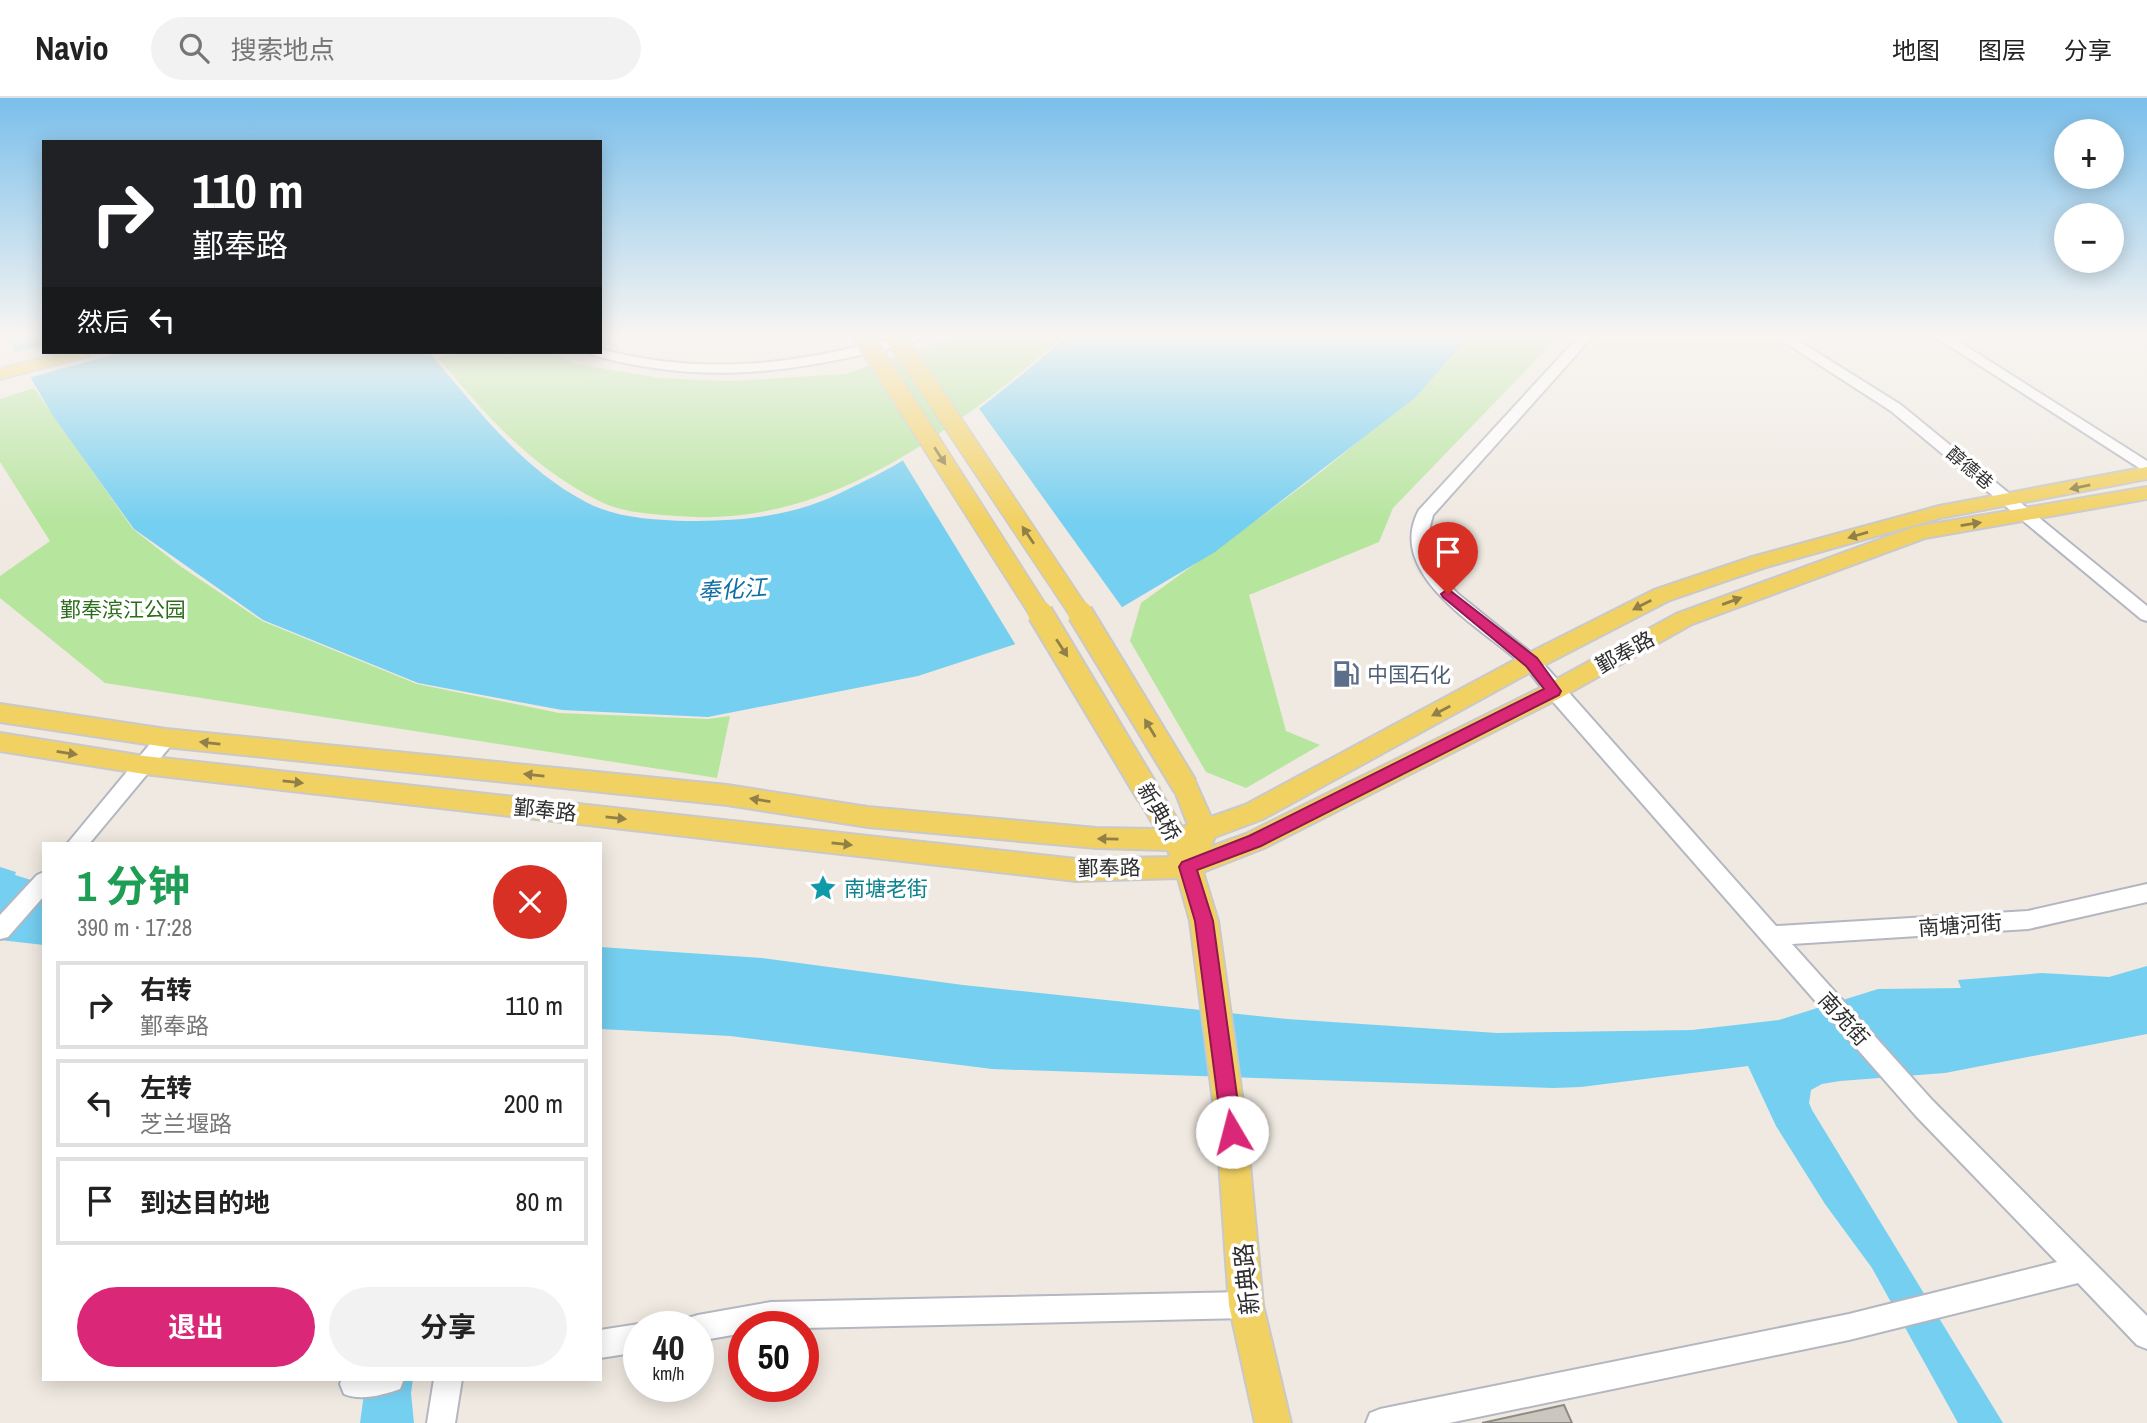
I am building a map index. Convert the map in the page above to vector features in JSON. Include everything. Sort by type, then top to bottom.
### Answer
[{"type":"main road","name":"新典桥","points":[[902,398],[1072,663],[1176,840],[1188,867]]},
{"type":"main road","name":"新典桥","points":[[936,398],[1089,626],[1185,786],[1204,832],[1188,867]]},
{"type":"main road","name":"鄞奉路","points":[[0,742],[144,765],[1076,870],[1188,867],[1255,841],[1553,691],[1684,619],[1921,532],[2147,471]]},
{"type":"main road","name":"鄞奉路","points":[[0,713],[166,738],[727,795],[868,817],[1096,838],[1176,840],[1254,812],[1525,665],[1662,595],[1759,562],[1938,512],[2147,493]]},
{"type":"main road","name":"新典路","points":[[1188,867],[1204,921],[1232,1132],[1246,1305],[1273,1423]]},
{"type":"street","points":[[1515,398],[1414,508],[1405,534],[1410,562],[1430,592],[1525,665]]},
{"type":"street","points":[[1525,665],[1448,594],[1427,569],[1417,538],[1425,514],[1433,504],[1531,398]]},
{"type":"street","name":"醇德巷","points":[[1880,398],[2147,602]]},
{"type":"street","name":"醇德巷","points":[[1892,398],[1922,418],[2147,615]]},
{"type":"street","points":[[2034,398],[2147,471]]},
{"type":"street","name":"南苑街","points":[[1525,665],[1553,691],[1924,1108],[2147,1335]]},
{"type":"street","points":[[79,842],[166,738]]},
{"type":"street","points":[[0,930],[42,883]]},
{"type":"street","name":"南塘河街","points":[[1770,936],[2028,920],[2147,893]]},
{"type":"street","points":[[1380,1423],[1889,1316],[2082,1269]]},
{"type":"street","points":[[714,1325],[771,1315],[1246,1305]]},
{"type":"street","points":[[602,1344],[623,1340]]},
{"type":"street","points":[[354,1384],[376,1381]]},
{"type":"street","points":[[441,1423],[448,1381]]},
{"type":"green space","name":"鄞奉滨江公园","points":[[41,398],[133,529],[180,566],[262,621],[417,684],[559,713],[708,719],[730,716],[717,778],[105,683],[0,598],[0,576],[50,541],[0,462],[0,399]]},
{"type":"green space","points":[[472,398],[989,398],[886,466],[837,489],[786,506],[733,516],[647,514],[599,501],[530,456]]},
{"type":"green space","points":[[1406,398],[1499,398],[1393,508],[1379,542],[1249,595],[1286,731],[1320,745],[1246,788],[1206,772],[1130,641],[1141,603],[1311,480]]},
{"type":"water","name":"奉化江","points":[[42,398],[467,398],[539,471],[584,501],[621,515],[687,521],[771,515],[828,499],[927,446],[993,398],[1415,398],[1215,552],[1114,612],[918,676],[708,717],[562,710],[418,683],[263,620],[134,529]]},
{"type":"water","points":[[0,867],[42,883],[42,945],[0,940]]},
{"type":"water","points":[[602,947],[762,958],[963,985],[1287,1019],[1497,1033],[1692,1030],[1779,1020],[1878,989],[1961,988],[1958,980],[2042,973],[2109,977],[2147,966],[2147,1034],[1945,1073],[1840,1081],[1822,1084],[1811,1090],[1809,1103],[1812,1110],[2003,1423],[1958,1423],[1872,1268],[1825,1204],[1776,1126],[1748,1066],[1581,1087],[1553,1088],[992,1069],[730,1036],[602,1029]]},
{"type":"water","points":[[366,1381],[413,1381],[414,1423],[360,1423]]},
{"type":"pier","points":[[978,407],[1124,610],[1017,647],[902,459]]},
{"type":"building","points":[[1564,1405],[1572,1423],[1482,1423]]},
{"type":"place","name":"中国石化","points":[[1346,674]]},
{"type":"place","name":"南塘老街","points":[[823,888]]},
{"type":"route","points":[[1232,1132],[1204,921],[1188,867],[1255,841],[1553,691],[1531,662],[1448,594]]}]
